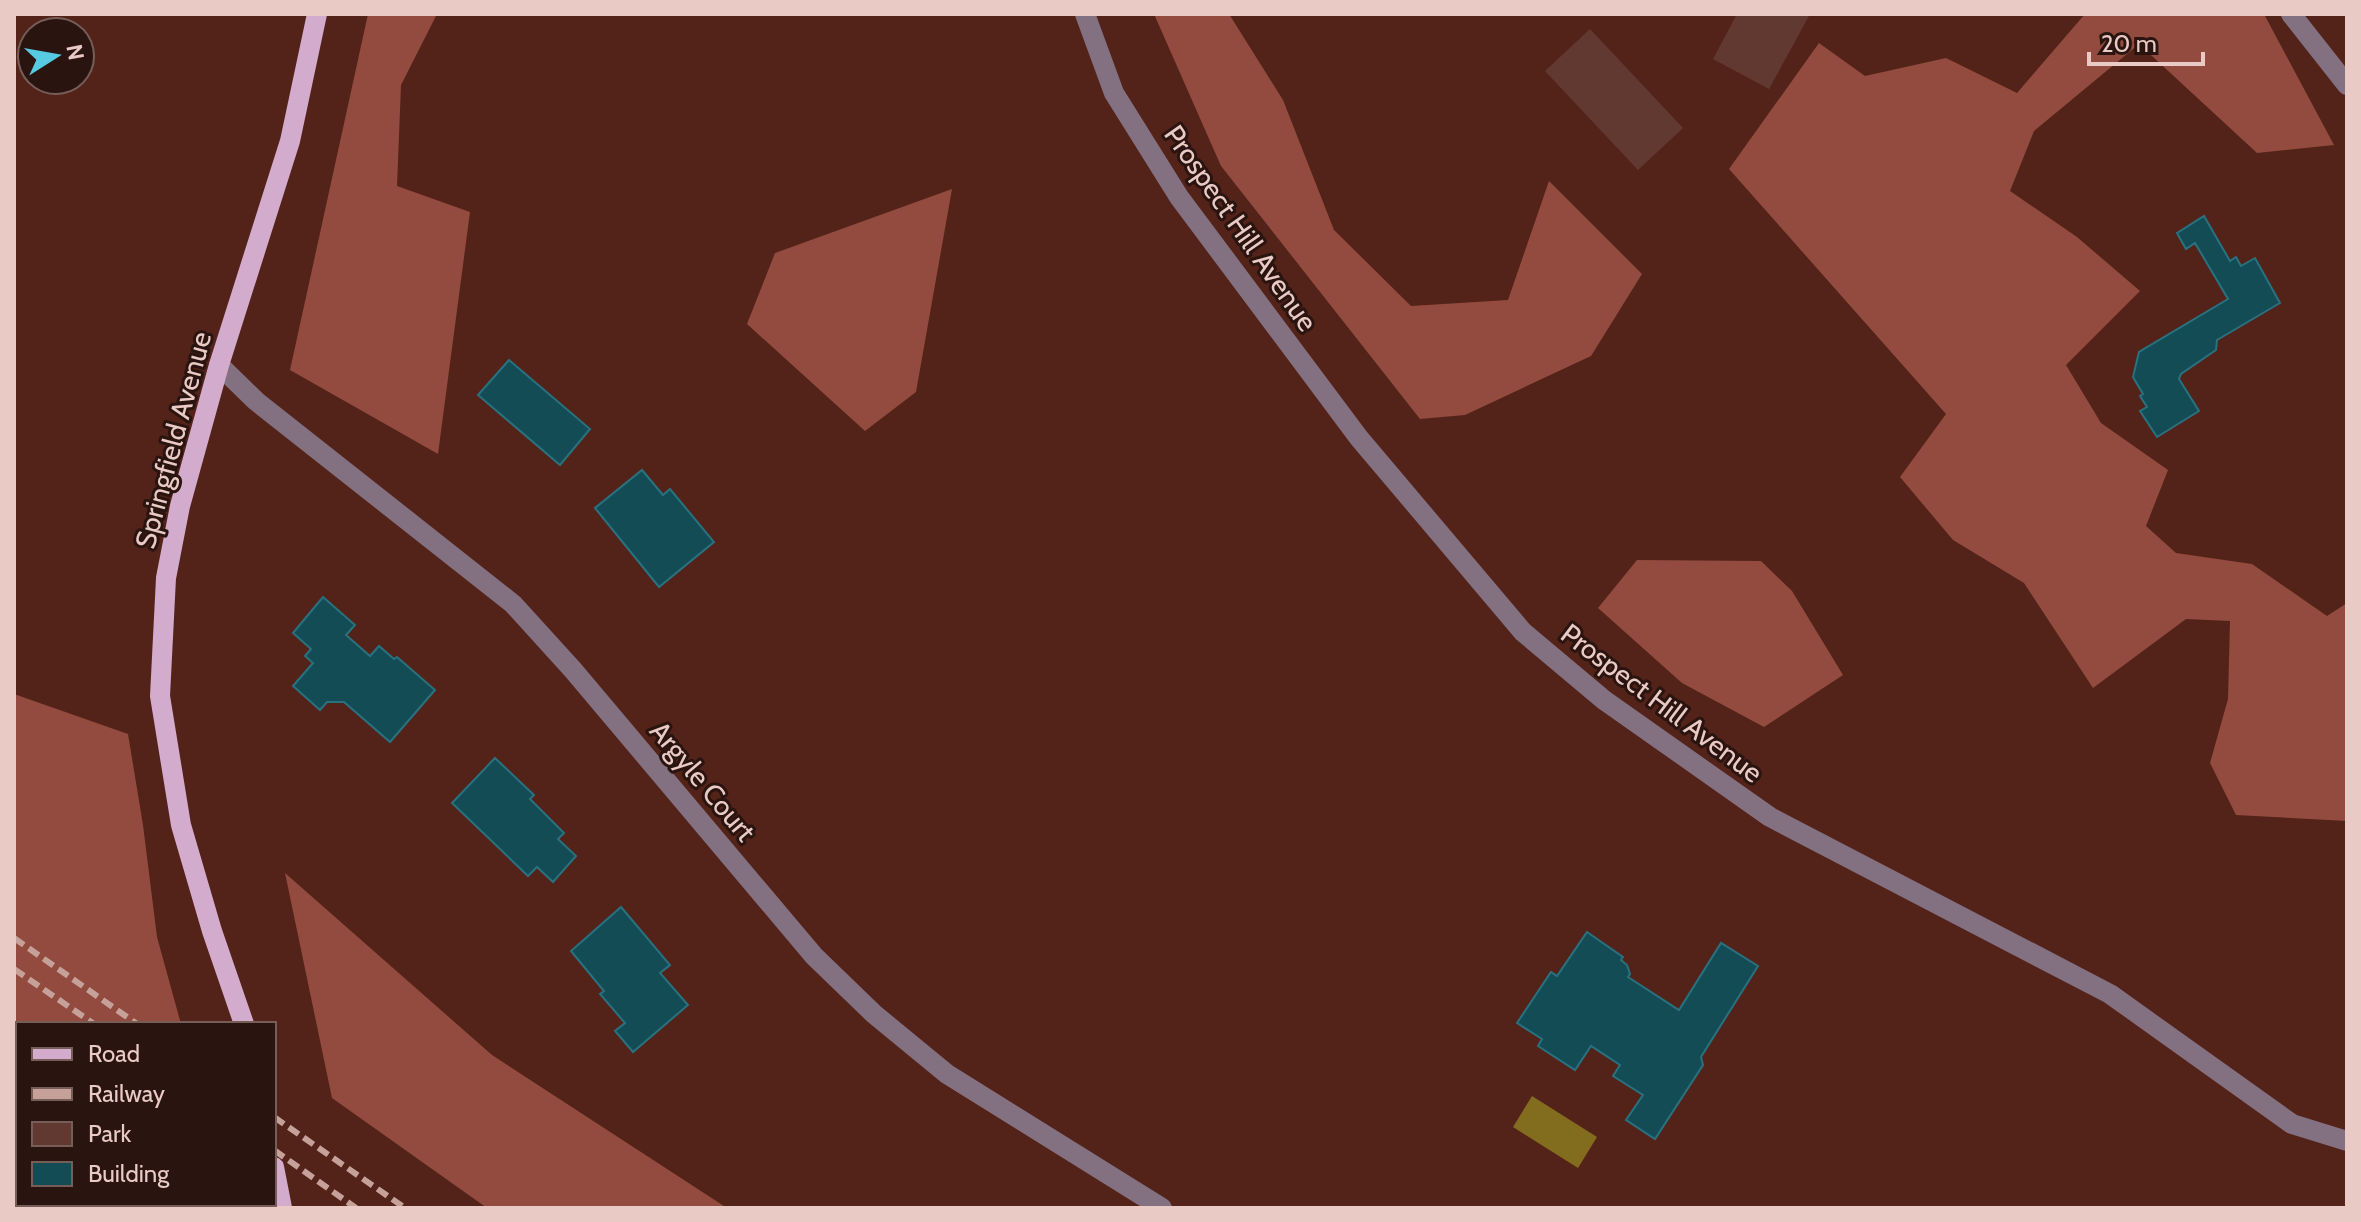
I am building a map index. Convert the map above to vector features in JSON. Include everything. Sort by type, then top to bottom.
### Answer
[{"type":"main road","name":"Springfield Avenue","points":[[243,1022],[212,931],[181,825],[160,696],[166,578],[180,506],[219,365],[290,141],[317,14]]},
{"type":"main road","points":[[276,1177],[282,1208]]},
{"type":"street","name":"Prospect Hill Avenue","points":[[1085,14],[1114,93],[1179,197],[1359,438],[1523,632],[1604,700],[1770,817],[2110,994],[2292,1124],[2347,1141]]},
{"type":"street","points":[[2291,14],[2347,85]]},
{"type":"street","name":"Argyle Court","points":[[219,365],[256,401],[513,604],[573,670],[814,956],[874,1014],[947,1074],[1162,1208]]},
{"type":"green space","points":[[1737,14],[1810,14],[1769,89],[1713,59]]},
{"type":"green space","points":[[1590,29],[1683,128],[1638,170],[1545,71]]},
{"type":"shaded area","points":[[368,14],[437,14],[401,85],[397,186],[470,212],[438,454],[290,370]]},
{"type":"shaded area","points":[[1154,14],[1229,14],[1283,100],[1334,230],[1411,306],[1508,300],[1549,181],[1642,274],[1591,356],[1465,415],[1420,419],[1221,166]]},
{"type":"shaded area","points":[[2085,14],[2264,14],[2334,145],[2257,153],[2139,44],[2034,131],[2010,191],[2077,237],[2140,291],[2066,365],[2101,423],[2168,470],[2146,526],[2176,553],[2252,564],[2327,616],[2347,603],[2347,821],[2236,815],[2210,763],[2228,699],[2230,621],[2186,619],[2093,688],[2024,583],[1953,540],[1900,477],[1946,414],[1729,169],[1819,43],[1865,76],[1946,58],[2017,93]]},
{"type":"shaded area","points":[[952,189],[916,392],[865,431],[747,324],[775,253]]},
{"type":"shaded area","points":[[1637,560],[1761,561],[1792,591],[1843,675],[1764,727],[1682,683],[1598,608]]},
{"type":"shaded area","points":[[14,694],[128,734],[157,937],[180,1022],[16,1022],[16,1064]]},
{"type":"shaded area","points":[[285,873],[492,1055],[727,1208],[487,1208],[332,1098]]},
{"type":"shaded area","points":[[1532,1096],[1597,1137],[1578,1168],[1513,1127]]},
{"type":"building","points":[[2204,216],[2230,261],[2236,257],[2241,266],[2255,258],[2280,303],[2217,340],[2216,350],[2181,374],[2179,379],[2199,411],[2157,437],[2140,411],[2147,407],[2133,377],[2139,352],[2228,299],[2195,243],[2186,249],[2177,233]]},
{"type":"building","points":[[509,360],[590,429],[560,465],[478,395]]},
{"type":"building","points":[[642,470],[663,495],[670,489],[714,542],[659,587],[595,508]]},
{"type":"building","points":[[323,597],[355,625],[346,635],[370,656],[379,646],[394,659],[397,657],[435,690],[390,742],[344,702],[327,702],[320,710],[293,686],[313,663],[305,656],[311,649],[293,633]]},
{"type":"building","points":[[495,758],[534,795],[530,799],[564,833],[558,839],[576,856],[553,882],[537,867],[528,876],[452,803]]},
{"type":"building","points":[[621,907],[670,965],[660,973],[688,1005],[633,1052],[615,1031],[625,1023],[600,994],[604,991],[571,951]]},
{"type":"building","points":[[1587,932],[1623,957],[1621,960],[1630,974],[1628,977],[1679,1010],[1721,943],[1758,966],[1701,1057],[1703,1065],[1655,1139],[1626,1120],[1643,1095],[1613,1076],[1620,1065],[1591,1046],[1575,1070],[1538,1046],[1542,1039],[1517,1023],[1551,972],[1557,976]]},
{"type":"railway","points":[[14,938],[134,1022]]},
{"type":"railway","points":[[14,969],[91,1022]]},
{"type":"railway","points":[[276,1118],[405,1208]]},
{"type":"railway","points":[[276,1151],[356,1208]]}]
